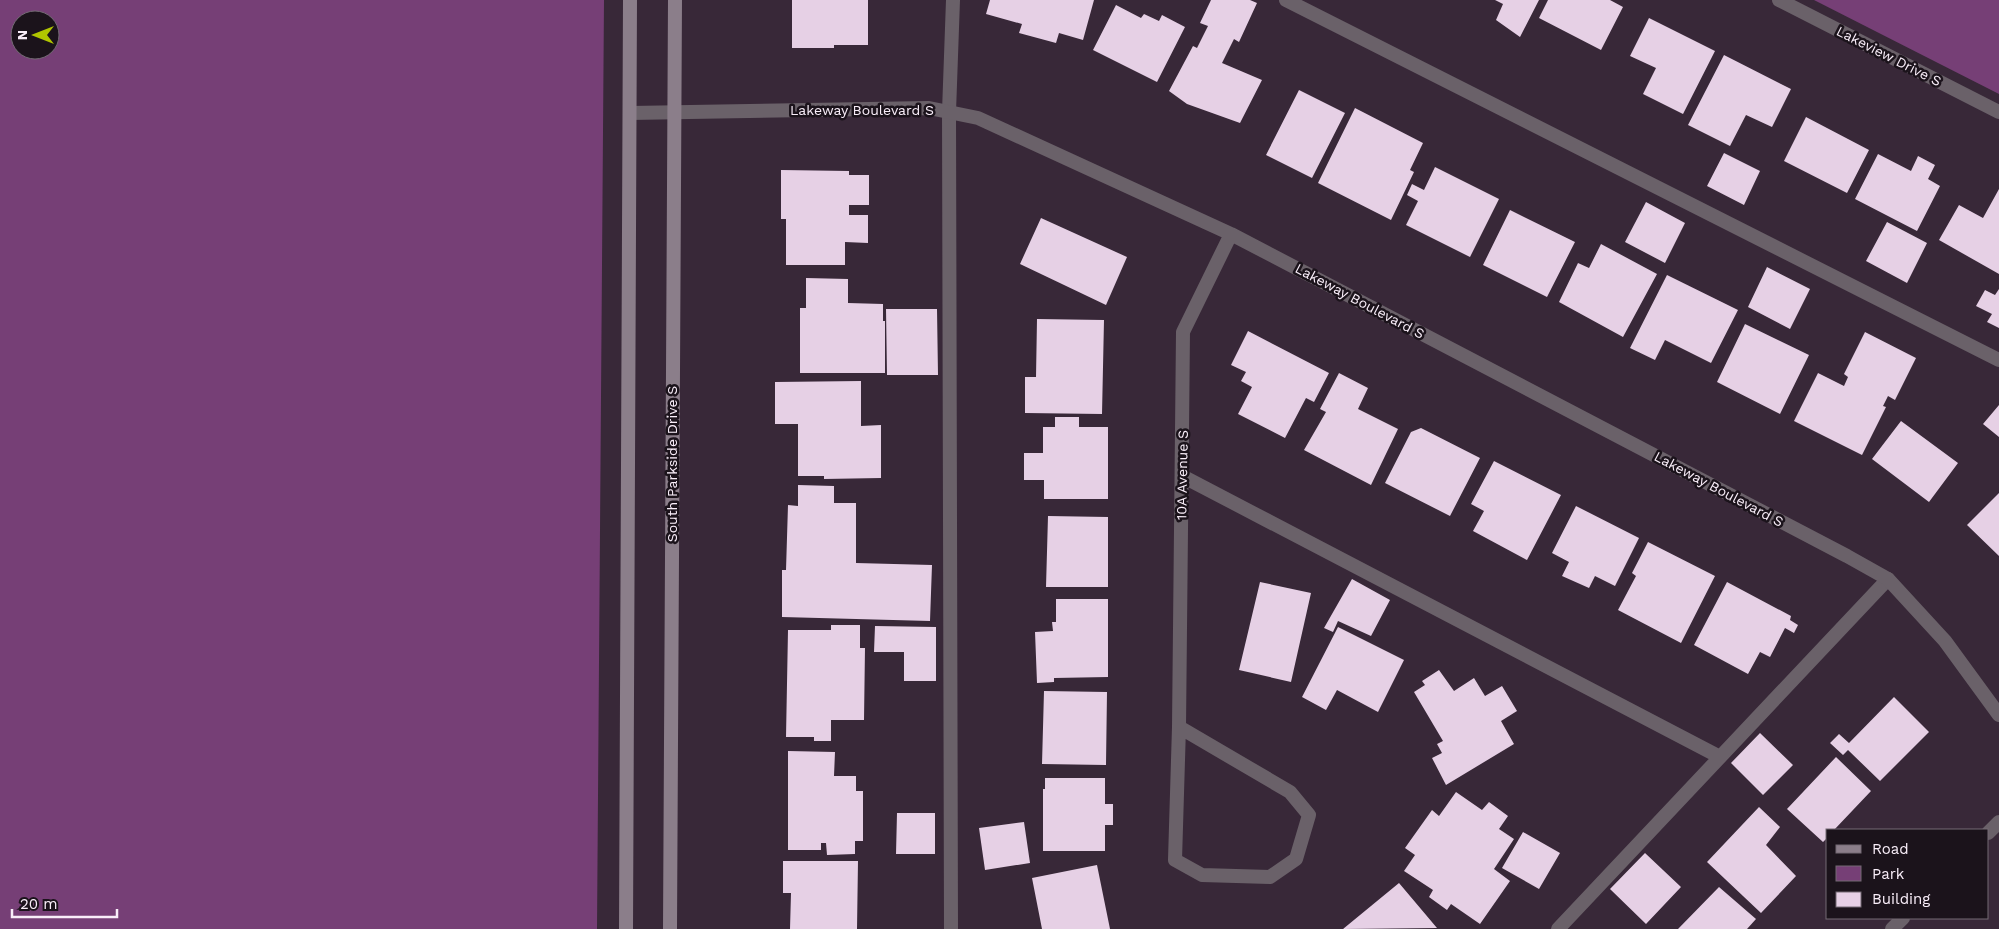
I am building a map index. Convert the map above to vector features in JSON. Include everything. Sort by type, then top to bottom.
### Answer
[{"type":"main road","points":[[626,929],[630,0]]},
{"type":"main road","name":"South Parkside Drive S","points":[[670,929],[675,0]]},
{"type":"street","points":[[952,929],[949,112],[953,0]]},
{"type":"street","points":[[1286,0],[1999,360]]},
{"type":"street","name":"Lakeview Drive S","points":[[1778,0],[1999,112]]},
{"type":"street","name":"Lakeway Boulevard S","points":[[630,113],[929,108],[978,118],[1231,234],[1838,551],[1888,579],[1945,641],[1999,715]]},
{"type":"street","name":"10A Avenue S","points":[[1179,727],[1290,792],[1309,815],[1296,859],[1270,877],[1202,875],[1175,860],[1179,727],[1183,332],[1231,234]]},
{"type":"street","points":[[1182,476],[1720,757]]},
{"type":"street","points":[[1558,929],[1888,579]]},
{"type":"street","points":[[1989,832],[1999,822]]},
{"type":"street","points":[[1892,929],[1902,919]]},
{"type":"green space","points":[[0,0],[604,0],[597,929],[0,929]]},
{"type":"green space","points":[[1814,0],[1999,0],[1999,94]]},
{"type":"building","points":[[792,0],[868,0],[868,45],[834,45],[834,48],[792,48]]},
{"type":"building","points":[[990,0],[1094,0],[1083,40],[1059,33],[1056,43],[1019,33],[1022,24],[986,14]]},
{"type":"building","points":[[1211,0],[1250,0],[1257,3],[1239,42],[1234,39],[1222,63],[1262,80],[1240,123],[1187,104],[1169,91],[1193,46],[1197,48],[1208,26],[1200,23]]},
{"type":"building","points":[[1495,0],[1539,0],[1520,37],[1496,20],[1503,4]]},
{"type":"building","points":[[1548,0],[1610,0],[1623,7],[1601,50],[1539,18]]},
{"type":"building","points":[[1116,5],[1141,18],[1144,14],[1159,21],[1162,15],[1185,27],[1157,82],[1093,50]]},
{"type":"building","points":[[1649,18],[1715,51],[1683,114],[1643,94],[1656,68],[1630,56]]},
{"type":"building","points":[[1724,55],[1791,89],[1772,127],[1746,115],[1730,146],[1688,125]]},
{"type":"building","points":[[1299,90],[1345,113],[1312,178],[1266,155]]},
{"type":"building","points":[[1355,108],[1423,143],[1410,170],[1414,172],[1391,220],[1318,183]]},
{"type":"building","points":[[1806,117],[1869,150],[1847,193],[1784,161]]},
{"type":"building","points":[[1724,153],[1760,171],[1744,205],[1707,186]]},
{"type":"building","points":[[1878,154],[1911,171],[1918,156],[1935,165],[1928,179],[1940,186],[1917,231],[1855,199]]},
{"type":"building","points":[[1435,167],[1499,199],[1470,257],[1406,225],[1418,201],[1407,195],[1412,184],[1424,190]]},
{"type":"building","points":[[781,170],[849,171],[849,175],[869,175],[869,205],[849,205],[849,215],[868,215],[868,243],[845,242],[845,265],[786,265],[786,219],[781,219]]},
{"type":"building","points":[[1999,189],[1999,274],[1939,240],[1959,205],[1983,218]]},
{"type":"building","points":[[1646,202],[1685,223],[1665,263],[1625,242]]},
{"type":"building","points":[[1510,210],[1575,242],[1547,297],[1483,265]]},
{"type":"building","points":[[1041,218],[1127,257],[1106,305],[1020,264]]},
{"type":"building","points":[[1887,222],[1927,243],[1907,283],[1866,261]]},
{"type":"building","points":[[1601,244],[1657,274],[1623,337],[1559,302],[1578,263],[1589,268]]},
{"type":"building","points":[[1767,267],[1810,289],[1790,329],[1748,307]]},
{"type":"building","points":[[1667,275],[1738,310],[1711,363],[1665,340],[1655,360],[1630,348]]},
{"type":"building","points":[[806,278],[848,279],[848,303],[883,304],[883,321],[885,321],[885,373],[800,373],[800,308],[806,308]]},
{"type":"building","points":[[1999,289],[1999,328],[1987,322],[1992,314],[1976,306],[1985,290],[1995,295]]},
{"type":"building","points":[[886,309],[937,309],[938,375],[887,375]]},
{"type":"building","points":[[1037,319],[1104,320],[1102,414],[1025,413],[1025,377],[1036,377]]},
{"type":"building","points":[[1745,324],[1809,355],[1780,414],[1717,382]]},
{"type":"building","points":[[1248,331],[1329,373],[1314,402],[1306,398],[1285,438],[1238,414],[1252,387],[1241,381],[1246,372],[1231,365]]},
{"type":"building","points":[[1865,332],[1916,358],[1895,400],[1888,396],[1883,406],[1886,407],[1862,455],[1794,421],[1818,373],[1844,386],[1848,377],[1844,374]]},
{"type":"building","points":[[1339,373],[1368,388],[1358,409],[1398,429],[1371,485],[1304,450],[1326,412],[1320,409]]},
{"type":"building","points":[[861,381],[861,426],[881,425],[881,478],[824,479],[824,476],[798,476],[798,424],[775,424],[775,382]]},
{"type":"building","points":[[1999,405],[1999,437],[1983,424]]},
{"type":"building","points":[[1055,417],[1079,417],[1079,427],[1108,427],[1108,499],[1044,499],[1044,480],[1024,480],[1024,453],[1043,453],[1043,427],[1055,427]]},
{"type":"building","points":[[1901,421],[1958,463],[1929,502],[1872,459]]},
{"type":"building","points":[[1421,428],[1480,458],[1450,516],[1385,483],[1411,432]]},
{"type":"building","points":[[1494,461],[1561,495],[1527,560],[1473,531],[1484,511],[1471,504]]},
{"type":"building","points":[[798,485],[834,486],[834,503],[856,503],[856,563],[932,565],[930,621],[782,617],[782,570],[786,570],[788,505],[798,506]]},
{"type":"building","points":[[1999,493],[1999,556],[1967,525]]},
{"type":"building","points":[[1576,506],[1639,538],[1615,586],[1595,576],[1589,588],[1562,576],[1569,562],[1552,553]]},
{"type":"building","points":[[1048,516],[1108,517],[1108,587],[1046,587]]},
{"type":"building","points":[[1648,542],[1715,576],[1681,643],[1618,610],[1636,576],[1632,573]]},
{"type":"building","points":[[1352,579],[1390,600],[1371,636],[1338,621],[1333,632],[1324,628]]},
{"type":"building","points":[[1260,582],[1311,593],[1291,682],[1239,670]]},
{"type":"building","points":[[1727,582],[1791,616],[1790,620],[1798,625],[1794,633],[1785,628],[1770,657],[1760,652],[1748,674],[1694,645]]},
{"type":"building","points":[[1056,599],[1108,599],[1108,677],[1054,678],[1054,682],[1037,683],[1035,632],[1053,631],[1052,622],[1056,622]]},
{"type":"building","points":[[831,625],[860,625],[860,648],[865,648],[864,720],[831,720],[831,741],[814,741],[814,737],[786,737],[788,630],[831,630]]},
{"type":"building","points":[[875,626],[936,627],[936,681],[904,681],[904,652],[874,652]]},
{"type":"building","points":[[1338,627],[1404,660],[1378,712],[1337,690],[1326,710],[1302,697]]},
{"type":"building","points":[[1439,670],[1454,691],[1474,678],[1485,696],[1502,686],[1517,711],[1501,721],[1514,744],[1446,785],[1432,758],[1442,753],[1437,744],[1443,741],[1414,692],[1425,685],[1422,681]]},
{"type":"building","points":[[1044,691],[1107,692],[1106,765],[1042,764]]},
{"type":"building","points":[[1894,697],[1929,732],[1880,781],[1848,750],[1843,755],[1830,743],[1839,734],[1849,743]]},
{"type":"building","points":[[1760,733],[1793,765],[1763,795],[1731,763]]},
{"type":"building","points":[[788,751],[835,752],[834,776],[856,776],[856,791],[863,791],[863,841],[855,841],[855,854],[827,855],[826,843],[821,843],[821,850],[788,850]]},
{"type":"building","points":[[1836,757],[1871,791],[1835,829],[1826,829],[1826,839],[1823,842],[1787,809]]},
{"type":"building","points":[[1045,778],[1105,778],[1105,804],[1113,804],[1113,825],[1105,825],[1105,851],[1043,851],[1043,789],[1045,789]]},
{"type":"building","points":[[1456,792],[1482,810],[1489,802],[1508,816],[1499,829],[1514,839],[1494,869],[1510,881],[1480,924],[1451,904],[1447,910],[1429,897],[1433,890],[1404,871],[1415,855],[1405,848],[1432,810],[1439,816]]},
{"type":"building","points":[[1759,807],[1780,827],[1766,845],[1796,876],[1761,913],[1707,862]]},
{"type":"building","points":[[897,813],[935,813],[935,854],[896,854]]},
{"type":"building","points":[[1024,822],[1030,863],[985,870],[979,828]]},
{"type":"building","points":[[1523,832],[1560,853],[1539,889],[1502,868]]},
{"type":"building","points":[[1645,853],[1681,887],[1646,924],[1610,889]]},
{"type":"building","points":[[783,861],[858,861],[857,929],[790,929],[791,893],[783,893]]},
{"type":"building","points":[[1097,865],[1110,929],[1042,929],[1032,878]]},
{"type":"building","points":[[1399,883],[1437,928],[1343,929]]},
{"type":"building","points":[[1719,887],[1756,919],[1747,929],[1678,929]]}]
